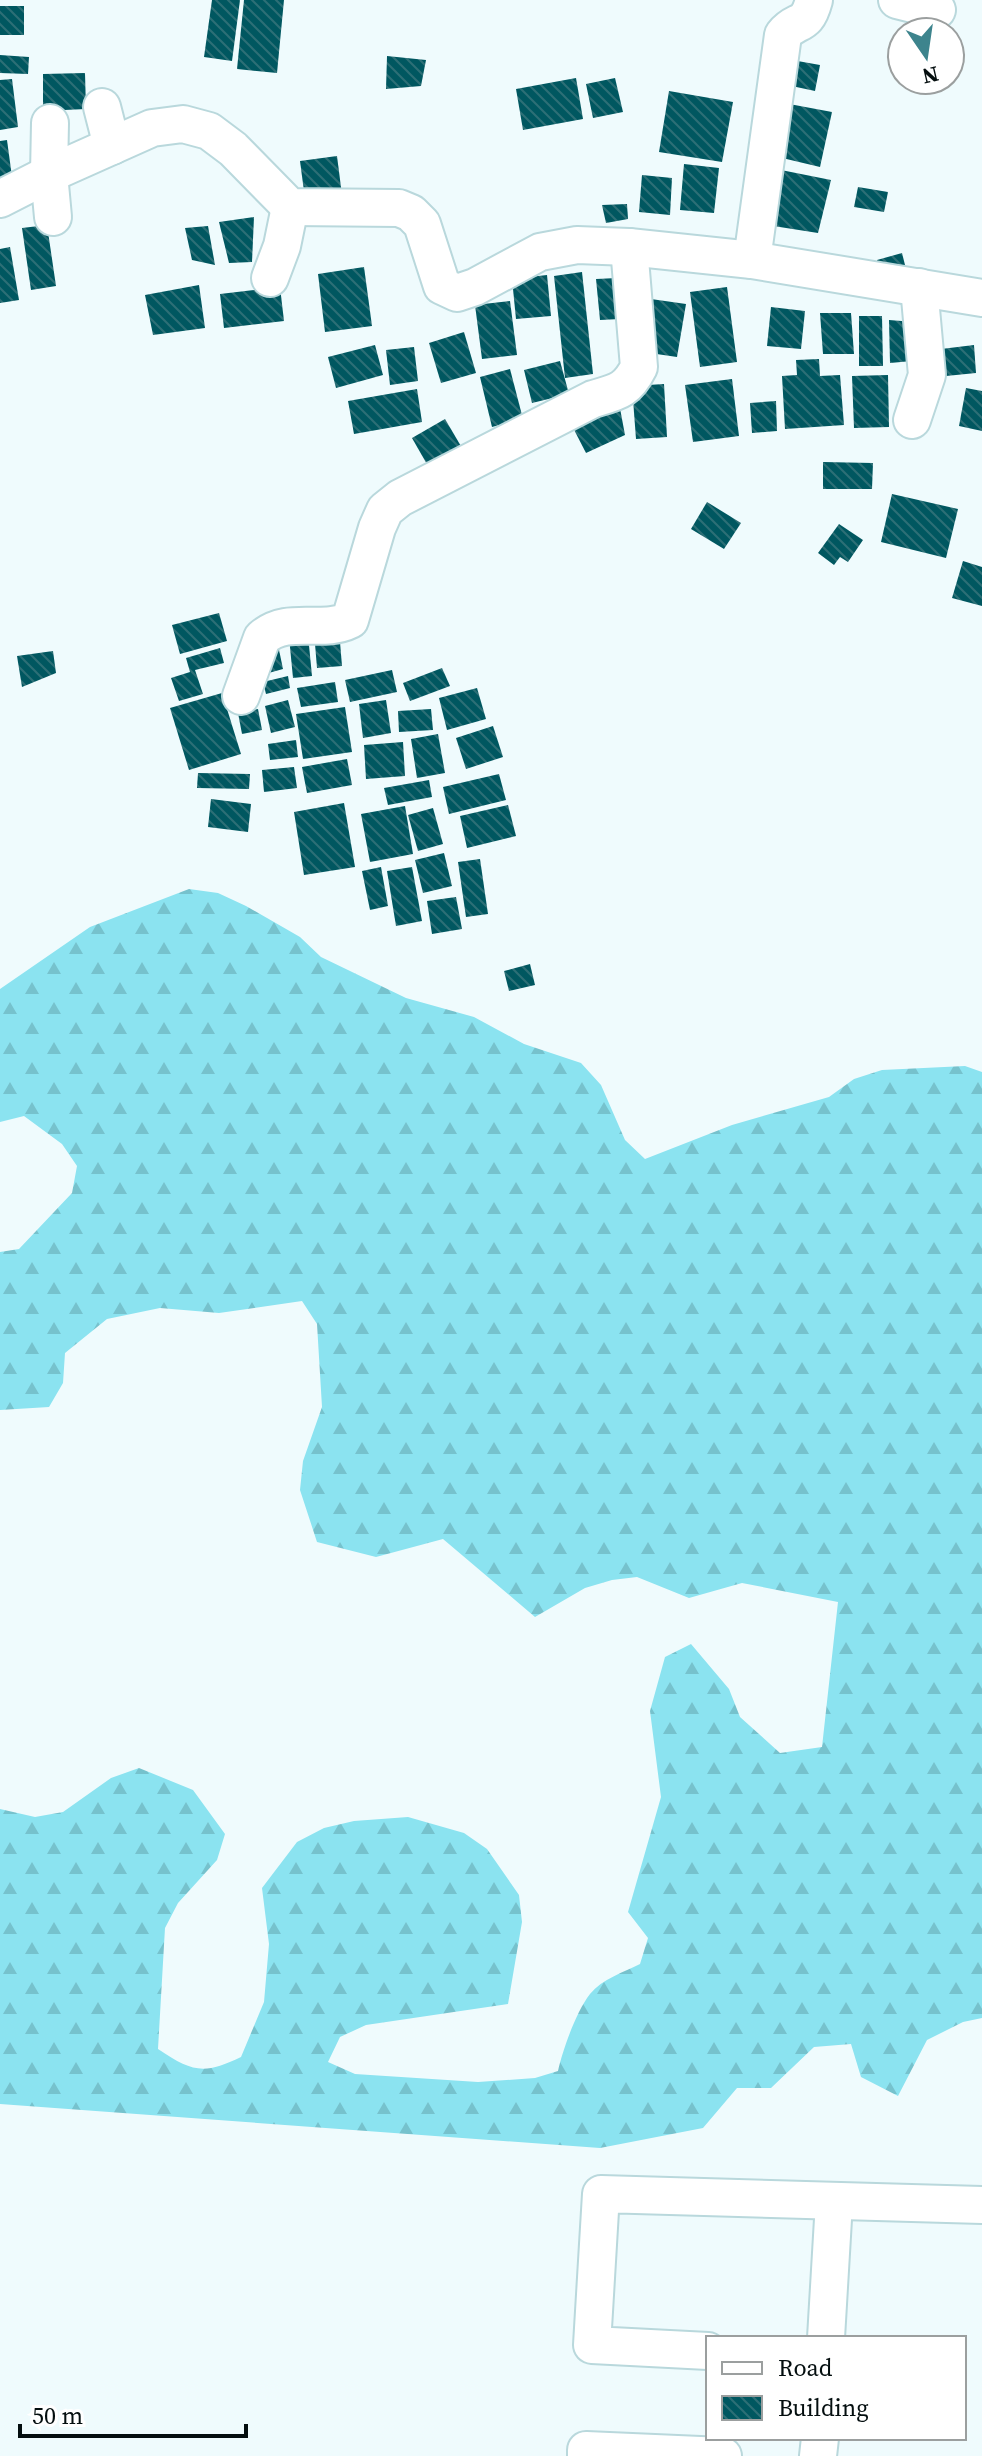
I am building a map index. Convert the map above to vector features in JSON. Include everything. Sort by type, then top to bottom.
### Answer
[{"type":"street","points":[[752,260],[783,35],[788,28],[803,23],[810,16],[814,0]]},
{"type":"street","points":[[897,0],[937,10]]},
{"type":"street","points":[[102,107],[112,146]]},
{"type":"street","points":[[50,123],[49,174],[53,217]]},
{"type":"street","points":[[0,199],[152,128],[183,124],[209,131],[233,149],[290,207],[399,208],[411,213],[422,224],[442,286],[457,293],[475,287],[540,252],[577,245],[629,247],[752,260],[982,298]]},
{"type":"street","points":[[270,278],[282,246],[290,207]]},
{"type":"street","points":[[241,696],[262,638],[267,633],[290,625],[340,625],[350,620],[385,510],[400,498],[593,399],[630,384],[639,367],[629,247]]},
{"type":"street","points":[[912,420],[927,375],[919,287]]},
{"type":"street","points":[[706,2351],[592,2345],[601,2194],[982,2205]]},
{"type":"street","points":[[826,2336],[834,2202]]},
{"type":"street","points":[[586,2456],[586,2450],[723,2456]]},
{"type":"green space","points":[[189,889],[218,893],[246,906],[300,937],[321,957],[406,998],[474,1017],[524,1044],[581,1063],[601,1085],[625,1140],[645,1159],[732,1125],[829,1097],[854,1079],[882,1070],[965,1066],[982,1072],[982,2018],[963,2022],[927,2040],[898,2096],[861,2077],[851,2044],[814,2047],[771,2088],[737,2088],[703,2128],[600,2148],[0,2104],[0,1809],[35,1817],[63,1812],[111,1778],[139,1768],[193,1790],[225,1834],[217,1860],[178,1903],[165,1928],[158,2049],[198,2068],[217,2067],[241,2057],[264,2002],[269,1944],[262,1888],[297,1842],[324,1828],[354,1821],[408,1817],[464,1833],[487,1849],[519,1895],[522,1922],[508,2004],[366,2025],[340,2037],[328,2062],[355,2074],[478,2082],[535,2078],[558,2071],[571,2031],[590,1994],[607,1980],[640,1964],[648,1938],[628,1912],[661,1797],[650,1711],[665,1657],[691,1644],[729,1689],[740,1717],[780,1753],[822,1747],[838,1602],[742,1583],[689,1598],[637,1577],[585,1588],[535,1617],[443,1539],[376,1557],[317,1542],[300,1490],[303,1461],[322,1407],[317,1324],[302,1301],[219,1313],[160,1308],[107,1319],[65,1353],[63,1383],[49,1407],[0,1410],[0,1252],[19,1249],[72,1193],[77,1166],[62,1144],[24,1116],[0,1122],[0,989],[90,927]]},
{"type":"building","points":[[212,0],[240,0],[232,61],[204,57]]},
{"type":"building","points":[[244,0],[284,0],[277,73],[237,69]]},
{"type":"building","points":[[0,6],[24,6],[24,35],[0,35]]},
{"type":"building","points":[[0,55],[29,57],[28,74],[0,73]]},
{"type":"building","points":[[387,56],[426,60],[421,86],[386,89]]},
{"type":"building","points":[[792,60],[820,65],[815,91],[787,85]]},
{"type":"building","points":[[85,73],[86,109],[43,111],[43,74]]},
{"type":"building","points":[[576,78],[583,119],[523,130],[516,89]]},
{"type":"building","points":[[615,78],[623,112],[593,118],[586,84]]},
{"type":"building","points":[[12,79],[18,127],[0,130],[0,80]]},
{"type":"building","points":[[669,91],[733,102],[722,162],[659,152]]},
{"type":"building","points":[[784,103],[832,112],[820,167],[778,157]]},
{"type":"building","points":[[7,140],[12,177],[0,179],[0,141]]},
{"type":"building","points":[[337,156],[342,195],[305,199],[300,161]]},
{"type":"building","points":[[684,164],[719,168],[714,213],[680,210]]},
{"type":"building","points":[[776,169],[831,180],[818,233],[767,225]]},
{"type":"building","points":[[642,175],[672,178],[670,215],[639,212]]},
{"type":"building","points":[[858,187],[888,192],[884,212],[854,207]]},
{"type":"building","points":[[627,204],[628,219],[606,223],[602,205]]},
{"type":"building","points":[[254,217],[252,262],[229,263],[219,222]]},
{"type":"building","points":[[47,225],[56,286],[31,290],[22,228]]},
{"type":"building","points":[[208,226],[215,265],[192,260],[185,228]]},
{"type":"building","points":[[10,247],[19,300],[0,303],[0,249]]},
{"type":"building","points":[[902,253],[907,273],[880,273],[877,260]]},
{"type":"building","points":[[364,267],[372,326],[325,332],[318,274]]},
{"type":"building","points":[[582,272],[593,374],[565,378],[554,276]]},
{"type":"building","points":[[547,275],[551,316],[516,319],[512,279]]},
{"type":"building","points":[[617,278],[620,319],[600,320],[596,279]]},
{"type":"building","points":[[199,285],[205,328],[153,335],[145,295]]},
{"type":"building","points":[[280,287],[284,321],[224,328],[220,294]]},
{"type":"building","points":[[727,287],[737,362],[700,367],[690,292]]},
{"type":"building","points":[[651,299],[686,304],[677,357],[643,352]]},
{"type":"building","points":[[510,301],[517,355],[482,359],[475,305]]},
{"type":"building","points":[[771,307],[805,311],[801,349],[767,346]]},
{"type":"building","points":[[820,313],[851,313],[854,354],[823,354]]},
{"type":"building","points":[[859,316],[882,316],[883,366],[859,366]]},
{"type":"building","points":[[889,320],[914,322],[912,361],[890,363]]},
{"type":"building","points":[[464,332],[476,373],[441,383],[429,343]]},
{"type":"building","points":[[375,345],[383,375],[336,388],[328,357]]},
{"type":"building","points":[[974,345],[976,373],[936,377],[933,350]]},
{"type":"building","points":[[414,347],[418,381],[390,385],[386,350]]},
{"type":"building","points":[[819,359],[820,376],[840,375],[844,425],[785,429],[782,376],[797,375],[796,360]]},
{"type":"building","points":[[560,361],[569,394],[532,403],[524,370]]},
{"type":"building","points":[[510,369],[523,419],[492,427],[480,377]]},
{"type":"building","points":[[888,375],[889,427],[854,428],[852,376]]},
{"type":"building","points":[[732,379],[739,436],[693,442],[685,385]]},
{"type":"building","points":[[664,384],[667,437],[636,439],[632,386]]},
{"type":"building","points":[[966,388],[982,391],[982,431],[959,426]]},
{"type":"building","points":[[417,389],[422,422],[354,434],[348,401]]},
{"type":"building","points":[[776,401],[777,431],[752,433],[750,403]]},
{"type":"building","points":[[619,403],[625,435],[586,453],[568,418]]},
{"type":"building","points":[[445,419],[465,453],[432,473],[412,438]]},
{"type":"building","points":[[823,462],[873,463],[872,489],[823,489]]},
{"type":"building","points":[[892,494],[958,509],[946,558],[881,542]]},
{"type":"building","points":[[707,502],[741,523],[724,549],[691,529]]},
{"type":"building","points":[[839,524],[863,540],[848,562],[840,557],[834,565],[818,553]]},
{"type":"building","points":[[963,561],[982,567],[982,606],[952,598]]},
{"type":"building","points":[[219,613],[227,641],[180,654],[172,625]]},
{"type":"building","points":[[339,630],[342,666],[317,668],[314,632]]},
{"type":"building","points":[[308,635],[312,676],[293,678],[289,637]]},
{"type":"building","points":[[278,645],[283,669],[265,674]]},
{"type":"building","points":[[220,648],[224,663],[195,670],[203,694],[179,701],[171,678],[190,672],[186,658]]},
{"type":"building","points":[[53,651],[56,673],[22,687],[17,656]]},
{"type":"building","points":[[442,668],[450,686],[410,701],[403,683]]},
{"type":"building","points":[[392,670],[397,692],[350,702],[345,680]]},
{"type":"building","points":[[288,676],[290,688],[266,694],[263,682]]},
{"type":"building","points":[[335,682],[338,702],[301,707],[297,688]]},
{"type":"building","points":[[477,688],[486,719],[447,730],[439,698]]},
{"type":"building","points":[[222,693],[241,754],[189,770],[170,708]]},
{"type":"building","points":[[288,700],[295,727],[271,733],[265,706]]},
{"type":"building","points":[[386,700],[391,733],[363,738],[359,704]]},
{"type":"building","points":[[345,707],[352,752],[303,759],[296,714]]},
{"type":"building","points":[[258,709],[262,730],[242,734],[238,713]]},
{"type":"building","points":[[431,709],[433,730],[399,732],[398,711]]},
{"type":"building","points":[[493,726],[503,757],[466,769],[456,738]]},
{"type":"building","points":[[438,734],[445,773],[417,778],[411,739]]},
{"type":"building","points":[[296,740],[298,757],[270,760],[268,744]]},
{"type":"building","points":[[403,742],[405,776],[366,779],[364,745]]},
{"type":"building","points":[[347,759],[352,785],[307,793],[302,767]]},
{"type":"building","points":[[294,767],[297,788],[264,792],[262,770]]},
{"type":"building","points":[[198,773],[250,774],[249,789],[197,788]]},
{"type":"building","points":[[499,774],[506,800],[449,814],[443,787]]},
{"type":"building","points":[[429,780],[432,797],[388,805],[384,788]]},
{"type":"building","points":[[211,799],[251,804],[248,832],[208,827]]},
{"type":"building","points":[[344,803],[355,867],[304,875],[294,812]]},
{"type":"building","points":[[508,805],[516,836],[467,848],[460,816]]},
{"type":"building","points":[[405,806],[413,854],[370,862],[361,814]]},
{"type":"building","points":[[433,808],[443,844],[418,851],[408,815]]},
{"type":"building","points":[[444,853],[452,886],[423,893],[415,860]]},
{"type":"building","points":[[480,859],[488,914],[466,917],[458,862]]},
{"type":"building","points":[[381,867],[388,906],[370,910],[362,871]]},
{"type":"building","points":[[412,867],[422,921],[396,926],[387,871]]},
{"type":"building","points":[[456,897],[462,929],[432,934],[427,901]]},
{"type":"building","points":[[530,964],[535,985],[509,991],[504,971]]}]
